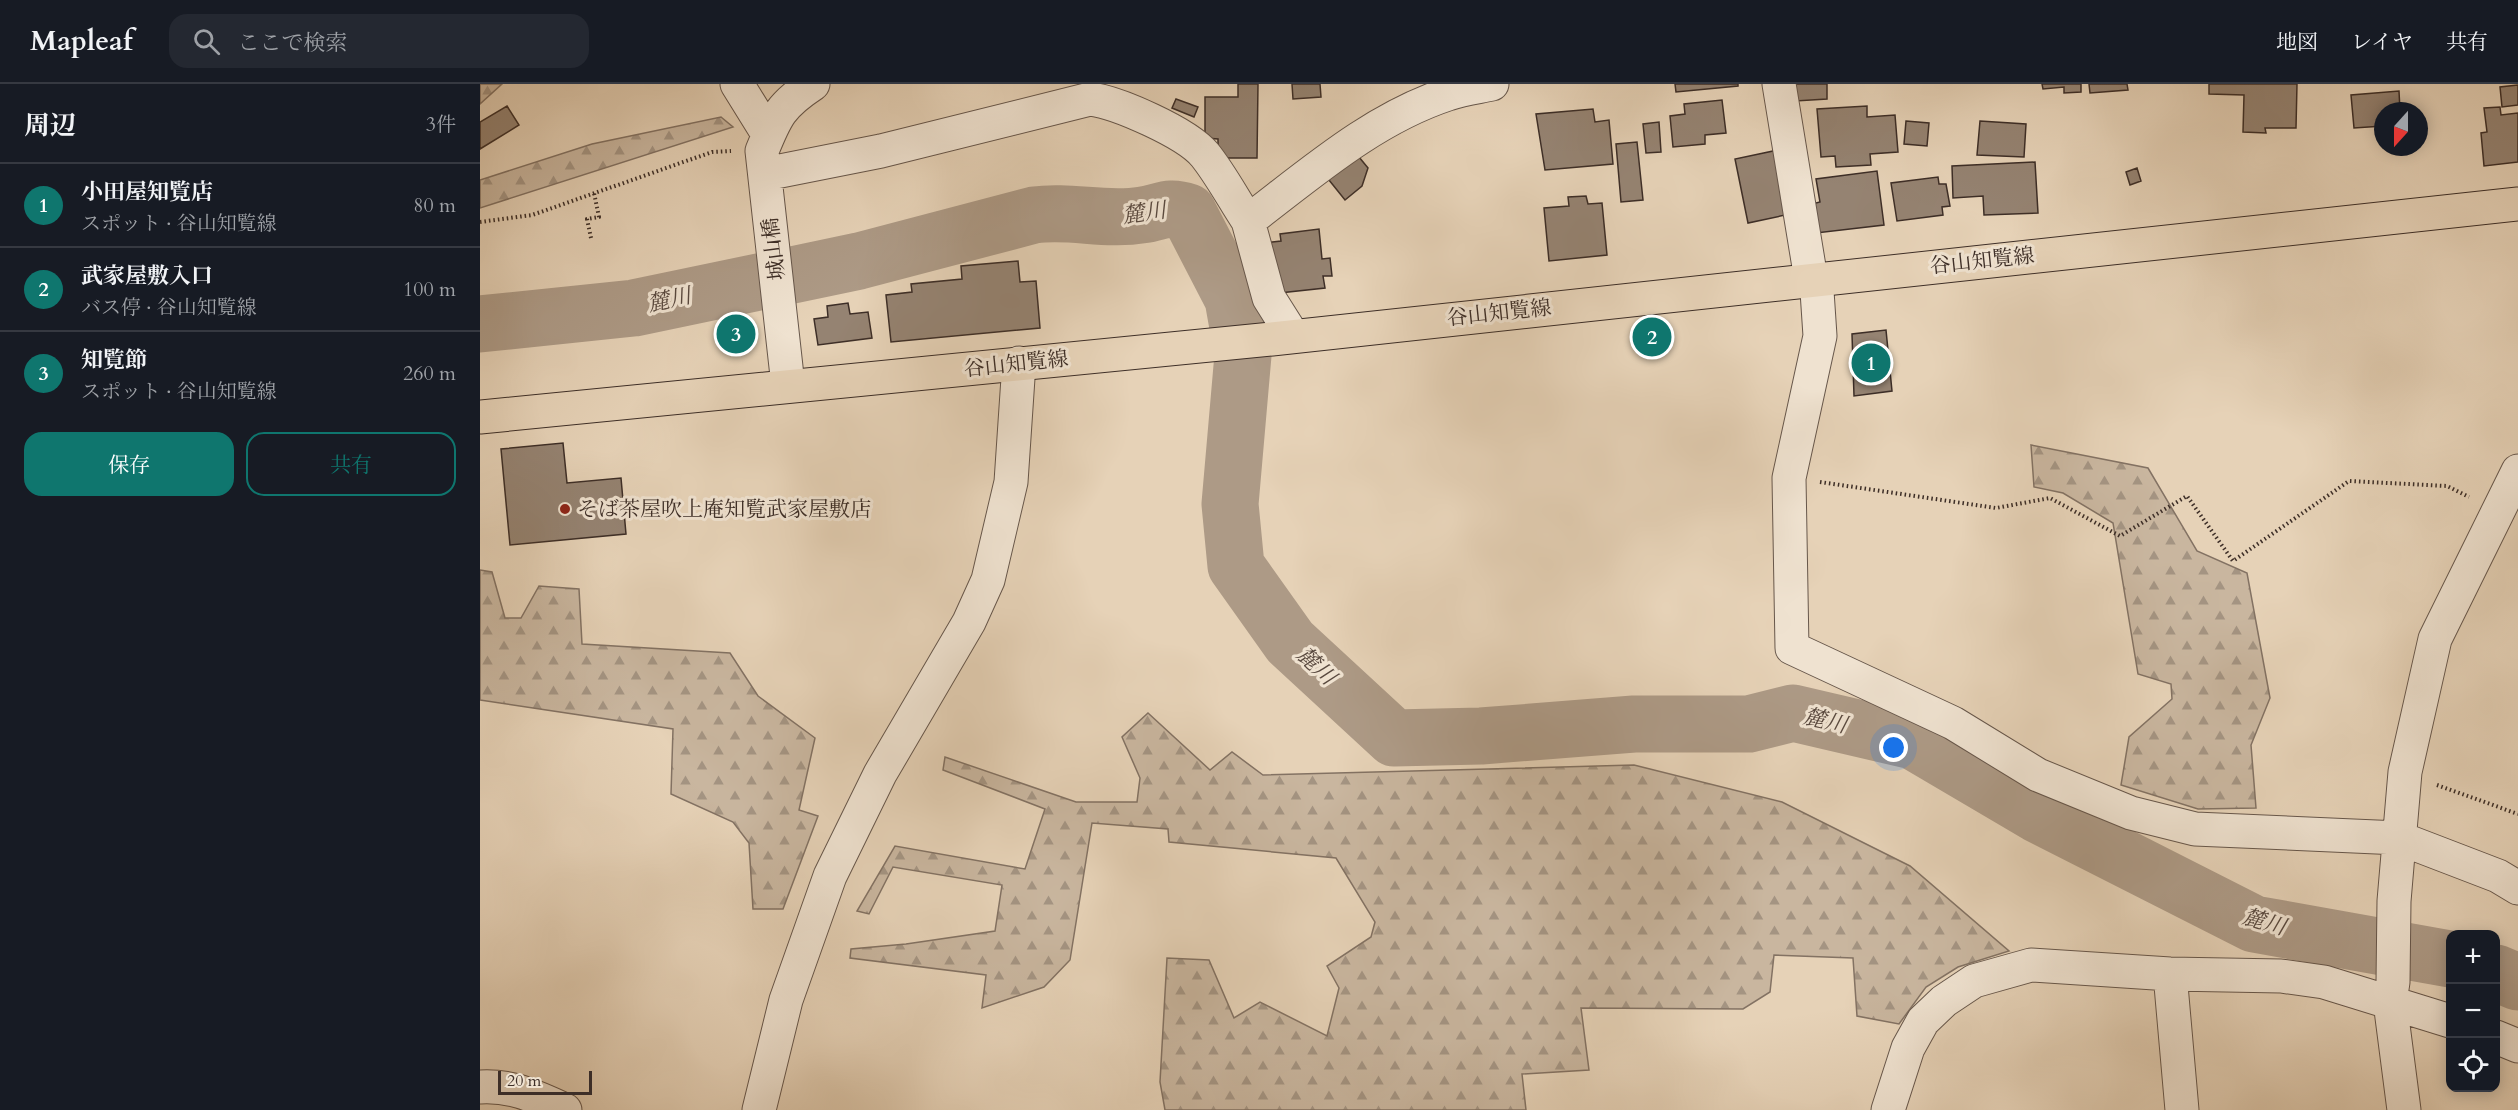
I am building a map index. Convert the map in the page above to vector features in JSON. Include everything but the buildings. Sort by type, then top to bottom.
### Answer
[{"type":"main road","name":"谷山知覧線","points":[[480,417],[1282,338],[2518,204]]},
{"type":"street","points":[[738,84],[766,165]]},
{"type":"street","points":[[766,165],[773,123],[789,100],[813,84]]},
{"type":"street","points":[[1248,221],[1349,145],[1406,111],[1449,93],[1492,84]]},
{"type":"street","points":[[1779,84],[1811,279],[1817,291],[1820,336],[1789,478],[1792,648],[1953,723],[2038,775],[2131,813],[2195,828],[2398,838],[2498,876],[2518,888]]},
{"type":"street","points":[[766,165],[881,151],[1090,99],[1108,101],[1190,142],[1204,153],[1248,221],[1282,338]]},
{"type":"street","name":"城山橋","points":[[766,165],[788,385]]},
{"type":"street","points":[[759,1110],[786,1000],[830,876],[880,774],[969,622],[987,580],[1011,482],[1019,363]]},
{"type":"street","points":[[2404,1110],[2392,992],[2394,901],[2405,772],[2434,639],[2518,471]]},
{"type":"street","points":[[1888,1110],[1908,1048],[1923,1021],[1944,1001],[1974,981],[2031,965],[2170,974],[2281,976],[2392,992],[2446,1019]]},
{"type":"street","points":[[2170,974],[2182,1110]]},
{"type":"street","points":[[2498,1038],[2518,1046]]},
{"type":"street","points":[[480,1087],[501,1086],[521,1090],[565,1110]]},
{"type":"path","points":[[480,222],[532,215],[712,152],[766,165]]},
{"type":"path","points":[[591,238],[587,219],[599,217],[594,193]]},
{"type":"path","points":[[1789,478],[1996,508],[2050,498],[2120,536],[2187,496],[2232,561],[2349,480],[2447,486],[2499,511]]},
{"type":"path","points":[[2405,772],[2518,814]]},
{"type":"green space","points":[[480,84],[502,84],[480,104]]},
{"type":"green space","points":[[721,117],[733,127],[480,208],[480,180],[592,144]]},
{"type":"green space","points":[[2031,445],[2148,468],[2197,551],[2247,573],[2270,698],[2251,745],[2256,808],[2198,809],[2121,785],[2129,737],[2172,699],[2171,684],[2138,674],[2113,523],[2063,493],[2034,487]]},
{"type":"green space","points":[[480,570],[492,572],[505,618],[521,618],[539,586],[579,589],[582,644],[730,653],[758,696],[815,738],[799,810],[818,816],[783,909],[753,909],[749,843],[733,822],[671,794],[673,729],[480,700]]},
{"type":"green space","points":[[1148,713],[1210,770],[1232,752],[1263,775],[1634,765],[1782,802],[1910,866],[2009,951],[1958,967],[1926,987],[1899,1024],[1857,1016],[1853,958],[1774,955],[1770,992],[1743,1009],[1581,1008],[1589,1070],[1522,1074],[1526,1110],[1165,1110],[1160,1082],[1167,958],[1209,960],[1234,1018],[1260,1002],[1327,1036],[1339,988],[1327,966],[1371,937],[1375,922],[1336,858],[1169,842],[1168,829],[1092,823],[1070,960],[1044,987],[982,1008],[986,975],[850,958],[851,949],[906,944],[995,931],[1002,885],[893,867],[869,914],[857,911],[895,846],[1025,869],[1045,809],[943,770],[945,757],[1076,802],[1137,802],[1140,778],[1122,737]]},
{"type":"waterway","name":"麓川","points":[[480,324],[634,308],[859,261],[1034,215],[1128,217],[1170,209],[1188,212],[1233,299],[1243,355],[1230,504],[1236,566],[1290,642],[1394,738],[1481,736],[1634,724],[1749,724],[1793,713],[1913,741],[2037,814],[2254,924],[2446,958]]},
{"type":"waterway","name":"麓川","points":[[2500,975],[2518,982]]},
{"type":"place","name":"知覧節","points":[[736,334]]},
{"type":"place","name":"武家屋敷入口","points":[[1652,337]]},
{"type":"place","name":"小田屋知覧店","points":[[1871,363]]},
{"type":"place","name":"そば茶屋吹上庵知覧武家屋敷店","points":[[565,509]]}]
